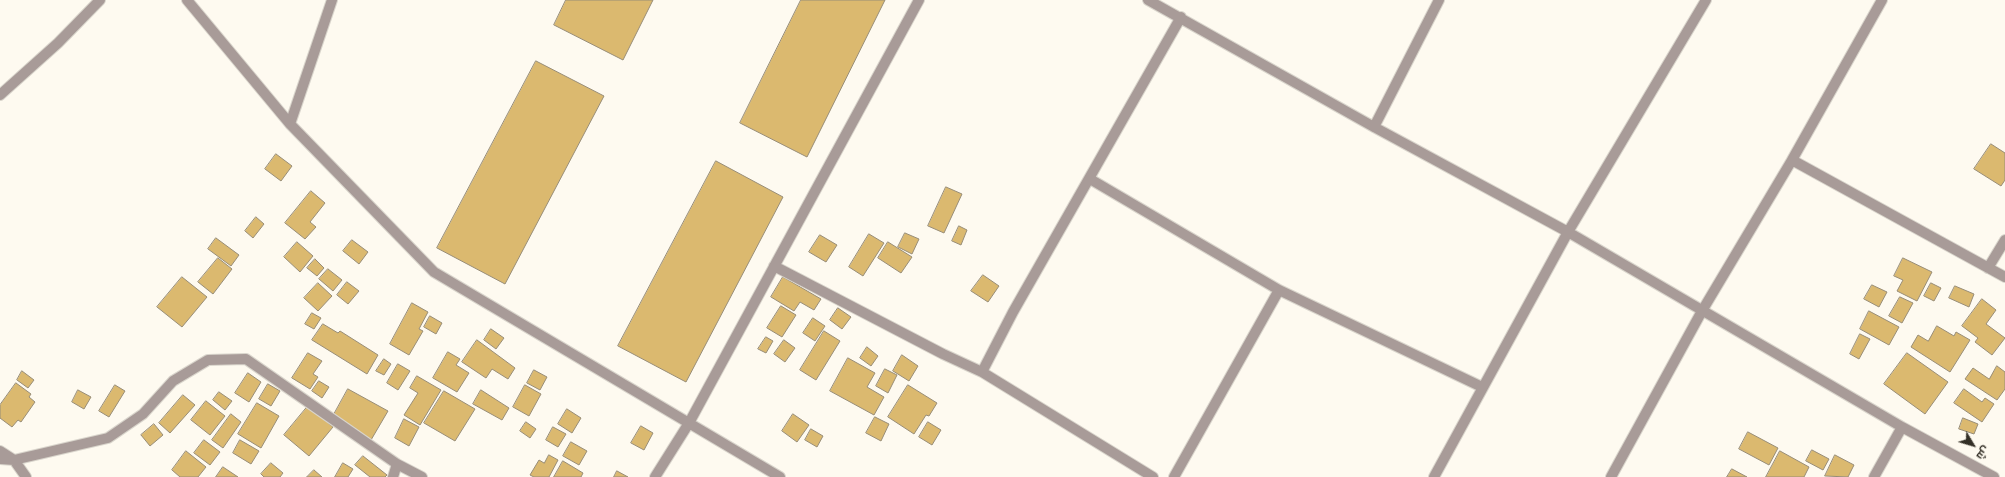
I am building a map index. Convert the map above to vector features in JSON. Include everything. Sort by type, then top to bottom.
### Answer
[{"type":"street","points":[[0,94],[58,43],[100,0]]},
{"type":"street","points":[[187,0],[290,124],[434,272],[780,477]]},
{"type":"street","points":[[290,124],[332,0]]},
{"type":"street","points":[[655,477],[689,423],[919,0]]},
{"type":"street","points":[[1148,0],[1181,17],[1374,127],[1568,232],[1902,427],[1994,477]]},
{"type":"street","points":[[1374,127],[1439,0]]},
{"type":"street","points":[[1434,477],[1568,232],[1706,0]]},
{"type":"street","points":[[1611,477],[1702,311],[1792,160],[1882,0]]},
{"type":"street","points":[[982,372],[1013,312],[1181,17]]},
{"type":"street","points":[[1792,160],[2005,277]]},
{"type":"street","points":[[1090,179],[1279,290],[1482,387]]},
{"type":"street","points":[[1988,268],[2005,240]]},
{"type":"street","points":[[774,266],[943,354],[982,372],[1154,477]]},
{"type":"street","points":[[1174,477],[1279,290]]},
{"type":"street","points":[[0,460],[14,460],[108,438],[143,414],[173,381],[208,360],[246,359],[397,464],[422,477]]},
{"type":"street","points":[[1874,477],[1902,427]]},
{"type":"street","points":[[0,451],[14,460],[26,477]]},
{"type":"street","points":[[393,477],[397,464]]},
{"type":"building","points":[[566,0],[653,0],[623,60],[554,25]]},
{"type":"building","points":[[801,0],[885,0],[807,157],[740,123]]},
{"type":"building","points":[[536,61],[604,96],[505,284],[437,248]]},
{"type":"building","points":[[1991,144],[2005,153],[2005,180],[2001,186],[1974,169]]},
{"type":"building","points":[[276,154],[292,166],[281,181],[265,169]]},
{"type":"building","points":[[716,161],[783,197],[686,382],[618,346]]},
{"type":"building","points":[[946,187],[962,194],[944,233],[928,226]]},
{"type":"building","points":[[311,191],[325,203],[310,222],[316,227],[305,239],[285,223]]},
{"type":"building","points":[[256,217],[264,224],[253,238],[245,231]]},
{"type":"building","points":[[959,226],[967,230],[961,245],[952,241]]},
{"type":"building","points":[[905,233],[919,239],[912,254],[898,247]]},
{"type":"building","points":[[869,234],[884,243],[863,276],[849,267]]},
{"type":"building","points":[[820,235],[837,245],[826,262],[809,252]]},
{"type":"building","points":[[216,238],[239,255],[231,266],[208,249]]},
{"type":"building","points":[[352,240],[368,252],[359,264],[343,251]]},
{"type":"building","points":[[297,242],[313,256],[300,272],[284,257]]},
{"type":"building","points":[[888,242],[912,257],[901,273],[878,258]]},
{"type":"building","points":[[218,258],[232,269],[213,294],[198,282]]},
{"type":"building","points":[[1903,258],[1932,272],[1917,301],[1897,291],[1903,280],[1894,276]]},
{"type":"building","points":[[315,259],[324,268],[317,276],[307,268]]},
{"type":"building","points":[[328,269],[342,280],[333,291],[319,279]]},
{"type":"building","points":[[983,275],[999,286],[988,302],[971,291]]},
{"type":"building","points":[[182,277],[207,297],[182,327],[157,307]]},
{"type":"building","points":[[783,277],[821,299],[814,310],[800,302],[794,311],[771,297]]},
{"type":"building","points":[[347,282],[359,291],[348,304],[337,295]]},
{"type":"building","points":[[318,283],[332,296],[318,311],[304,298]]},
{"type":"building","points":[[1931,283],[1941,288],[1934,301],[1924,296]]},
{"type":"building","points":[[1872,285],[1887,292],[1879,307],[1864,299]]},
{"type":"building","points":[[1955,286],[1974,294],[1969,307],[1949,298]]},
{"type":"building","points":[[1900,297],[1913,303],[1902,323],[1889,316]]},
{"type":"building","points":[[1982,299],[1996,310],[1986,324],[2005,338],[1992,355],[1975,342],[1978,338],[1962,326]]},
{"type":"building","points":[[412,303],[428,312],[419,329],[423,331],[409,355],[390,344]]},
{"type":"building","points":[[781,306],[796,315],[782,337],[767,328]]},
{"type":"building","points":[[838,308],[851,317],[842,329],[830,320]]},
{"type":"building","points":[[1869,311],[1899,327],[1889,345],[1860,329]]},
{"type":"building","points":[[312,313],[321,318],[314,329],[305,324]]},
{"type":"building","points":[[430,316],[442,323],[436,334],[424,327]]},
{"type":"building","points":[[813,318],[825,326],[815,341],[803,333]]},
{"type":"building","points":[[323,324],[338,333],[340,331],[378,355],[367,374],[312,340]]},
{"type":"building","points":[[1937,326],[1954,336],[1956,332],[1970,340],[1950,372],[1911,347],[1918,335],[1928,341]]},
{"type":"building","points":[[491,329],[504,338],[496,349],[484,340]]},
{"type":"building","points":[[824,331],[840,341],[816,380],[800,370]]},
{"type":"building","points":[[1860,334],[1870,339],[1859,359],[1850,354]]},
{"type":"building","points":[[766,337],[773,341],[766,353],[758,349]]},
{"type":"building","points":[[477,340],[515,368],[508,379],[492,369],[486,378],[462,362]]},
{"type":"building","points":[[784,340],[795,348],[785,362],[774,354]]},
{"type":"building","points":[[867,347],[878,356],[871,366],[860,358]]},
{"type":"building","points":[[448,352],[460,359],[456,365],[469,373],[457,392],[433,378]]},
{"type":"building","points":[[308,353],[322,361],[313,374],[318,377],[310,389],[292,378]]},
{"type":"building","points":[[1907,353],[1948,382],[1925,414],[1884,384]]},
{"type":"building","points":[[902,355],[918,366],[909,381],[893,371]]},
{"type":"building","points":[[848,358],[875,373],[867,387],[884,397],[874,415],[830,391]]},
{"type":"building","points":[[384,359],[391,364],[384,375],[376,371]]},
{"type":"building","points":[[398,364],[410,371],[398,390],[387,383]]},
{"type":"building","points":[[1997,366],[2005,372],[2005,389],[1997,400],[1965,379],[1973,368],[1989,379]]},
{"type":"building","points":[[885,369],[897,375],[888,393],[876,386]]},
{"type":"building","points":[[534,370],[547,377],[540,390],[527,383]]},
{"type":"building","points":[[22,371],[34,380],[28,388],[17,380]]},
{"type":"building","points":[[248,373],[261,382],[249,402],[235,393]]},
{"type":"building","points":[[417,376],[441,390],[420,425],[404,415],[418,393],[410,388]]},
{"type":"building","points":[[319,381],[329,387],[322,398],[312,391]]},
{"type":"building","points":[[16,383],[31,394],[29,397],[35,402],[21,422],[18,420],[12,427],[0,418],[0,405]]},
{"type":"building","points":[[268,384],[280,391],[271,406],[259,399]]},
{"type":"building","points":[[115,385],[125,391],[109,417],[99,411]]},
{"type":"building","points":[[525,385],[541,394],[529,416],[513,407]]},
{"type":"building","points":[[908,385],[937,403],[929,416],[926,415],[914,434],[888,417]]},
{"type":"building","points":[[348,389],[388,411],[371,440],[332,418]]},
{"type":"building","points":[[1964,389],[1982,402],[1985,398],[1994,404],[1982,422],[1954,403]]},
{"type":"building","points":[[78,390],[91,397],[84,409],[72,402]]},
{"type":"building","points":[[481,390],[509,408],[502,420],[473,404]]},
{"type":"building","points":[[444,391],[475,409],[455,441],[424,423]]},
{"type":"building","points":[[219,392],[232,401],[225,410],[213,400]]},
{"type":"building","points":[[183,395],[195,405],[170,433],[159,423]]},
{"type":"building","points":[[206,401],[225,416],[210,435],[191,420]]},
{"type":"building","points":[[257,403],[279,416],[261,448],[238,434]]},
{"type":"building","points":[[308,406],[333,427],[309,456],[284,435]]},
{"type":"building","points":[[567,409],[581,418],[572,433],[558,424]]},
{"type":"building","points":[[231,414],[241,422],[223,448],[212,440]]},
{"type":"building","points":[[793,414],[809,425],[797,442],[782,431]]},
{"type":"building","points":[[875,417],[889,424],[881,441],[866,433]]},
{"type":"building","points":[[1963,418],[1978,424],[1974,434],[1959,429]]},
{"type":"building","points":[[404,419],[419,427],[409,446],[395,438]]},
{"type":"building","points":[[526,422],[536,429],[530,438],[520,431]]},
{"type":"building","points":[[928,422],[941,430],[932,445],[919,437]]},
{"type":"building","points":[[154,424],[163,435],[150,446],[141,435]]},
{"type":"building","points":[[641,426],[653,433],[644,450],[631,443]]},
{"type":"building","points":[[553,427],[566,434],[558,447],[546,440]]},
{"type":"building","points":[[811,429],[823,436],[817,447],[805,440]]},
{"type":"building","points":[[1748,432],[1778,448],[1769,465],[1739,449]]},
{"type":"building","points":[[204,440],[220,452],[210,465],[194,453]]},
{"type":"building","points":[[240,440],[259,451],[251,464],[233,453]]},
{"type":"building","points":[[571,442],[587,451],[579,465],[563,456]]},
{"type":"building","points":[[1812,450],[1829,459],[1823,470],[1806,461]]},
{"type":"building","points":[[186,451],[206,467],[198,477],[180,477],[172,470]]},
{"type":"building","points":[[1780,451],[1809,467],[1804,477],[1766,477]]},
{"type":"building","points":[[549,455],[558,460],[549,477],[534,477],[530,475],[539,460],[544,463]]},
{"type":"building","points":[[1835,455],[1854,465],[1848,477],[1825,476]]},
{"type":"building","points":[[363,456],[387,475],[385,477],[370,477],[355,465]]},
{"type":"building","points":[[563,461],[583,473],[581,477],[554,477]]},
{"type":"building","points":[[271,463],[283,473],[280,477],[264,477],[261,474]]},
{"type":"building","points":[[343,463],[353,469],[348,477],[335,477]]},
{"type":"building","points":[[223,467],[238,477],[216,477]]},
{"type":"building","points":[[1732,469],[1747,477],[1727,477]]},
{"type":"building","points":[[314,470],[322,477],[307,477]]},
{"type":"building","points":[[617,471],[628,477],[614,477]]}]
